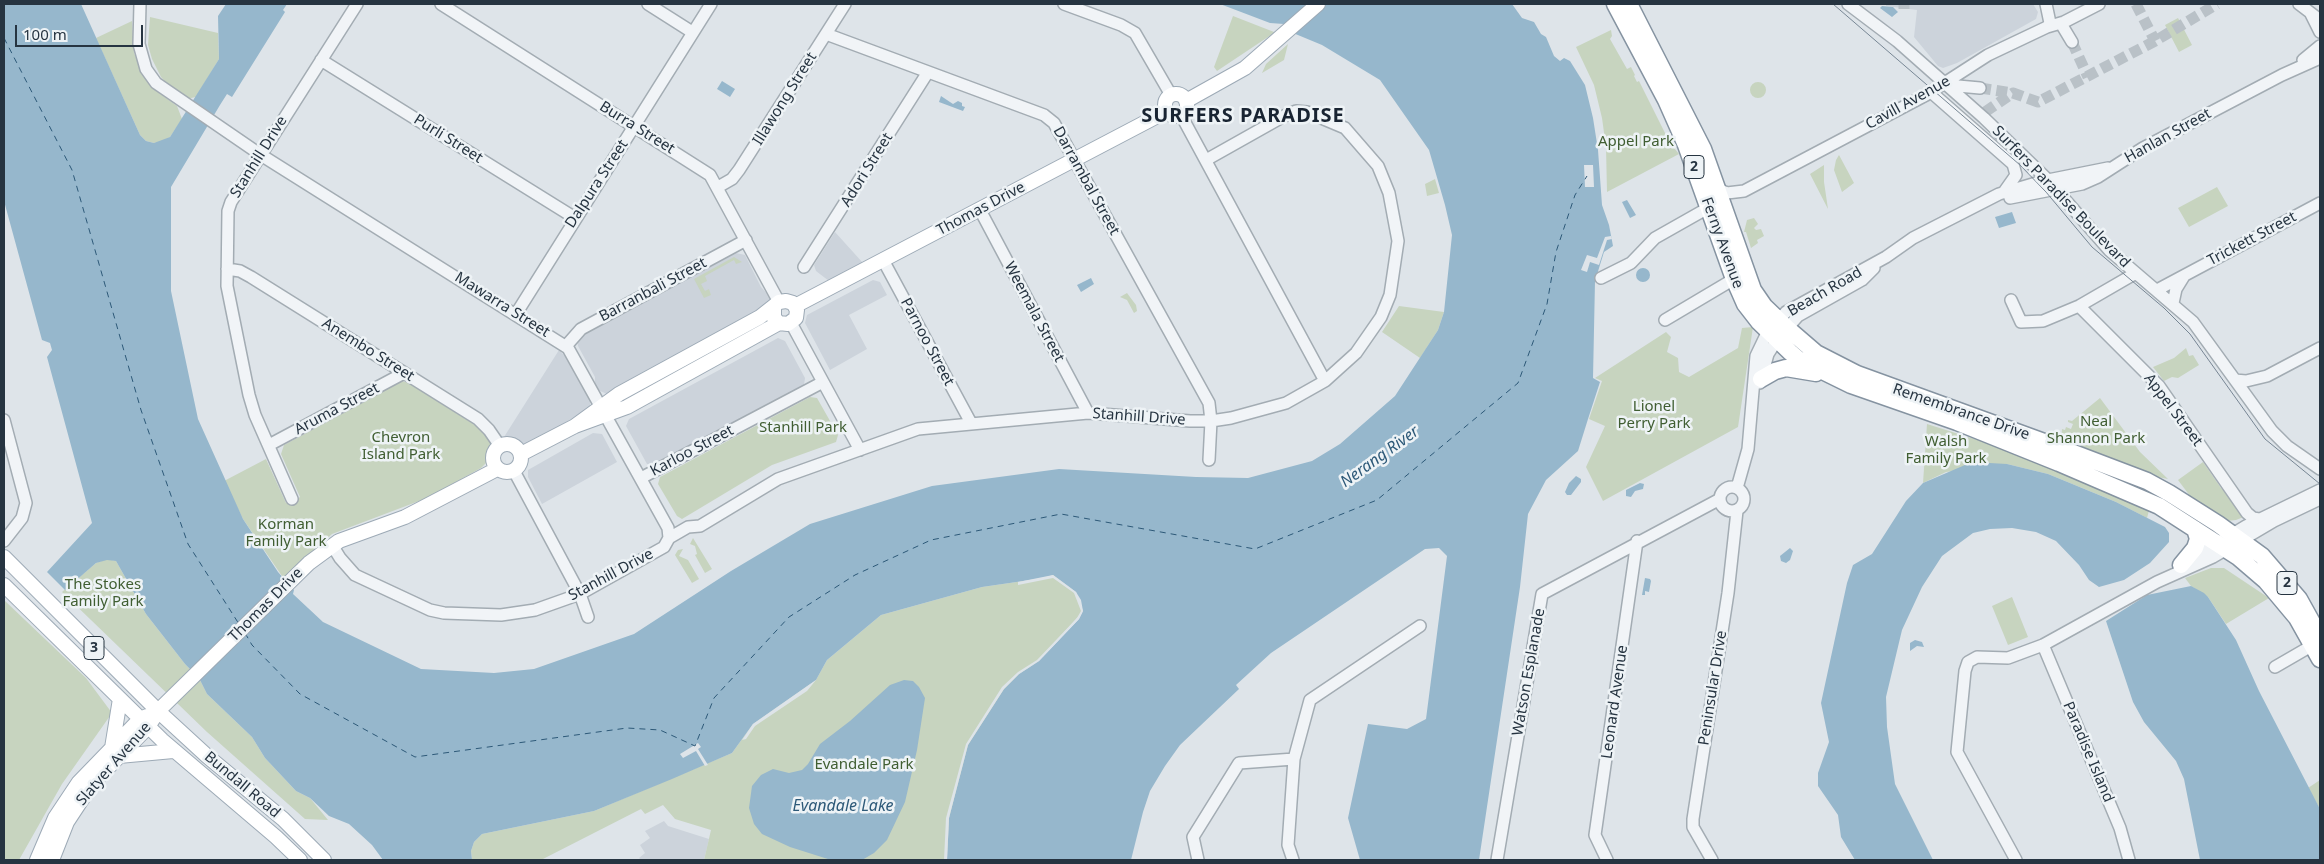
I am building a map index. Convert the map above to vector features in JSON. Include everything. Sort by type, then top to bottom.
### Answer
[{"type":"highway","name":"Ferny Avenue","points":[[1615,4],[1666,100],[1686,145],[1734,279],[1751,313],[1777,330]]},
{"type":"highway","name":"Ferny Avenue","points":[[1629,4],[1698,139],[1753,290],[1777,330]]},
{"type":"highway","name":"Remembrance Drive","points":[[1777,330],[1798,359],[1833,376],[1957,422],[2141,497],[2195,529],[2229,542]]},
{"type":"highway","name":"Remembrance Drive","points":[[1777,330],[1856,374],[1960,410],[2147,481],[2169,493],[2229,542],[2254,571],[2278,594],[2318,647]]},
{"type":"highway","points":[[1761,379],[1775,370],[1786,368],[1833,376]]},
{"type":"highway","points":[[2181,565],[2196,548],[2198,539],[2195,529]]},
{"type":"main road","points":[[1186,101],[1244,68],[1318,4]]},
{"type":"main road","points":[[1171,96],[1182,96],[1186,101],[1187,107],[1182,115],[1175,116],[1166,111],[1165,104],[1171,96]]},
{"type":"main road","name":"Thomas Drive","points":[[795,306],[1166,111]]},
{"type":"main road","points":[[521,454],[604,410],[619,394],[760,317],[777,304],[789,301],[795,306],[796,318],[627,407],[604,410]]},
{"type":"main road","points":[[777,304],[774,318],[785,323]]},
{"type":"main road","points":[[619,394],[627,407]]},
{"type":"main road","points":[[505,444],[515,446],[521,454],[520,465],[514,471],[508,473],[496,469],[493,456],[500,446],[505,444]]},
{"type":"main road","name":"Thomas Drive","points":[[158,711],[290,581],[332,545],[405,516],[496,469]]},
{"type":"main road","name":"3","points":[[4,557],[158,711]]},
{"type":"main road","name":"3","points":[[4,585],[144,723]]},
{"type":"main road","points":[[120,698],[115,752],[173,751]]},
{"type":"main road","name":"Slatyer Avenue","points":[[52,860],[75,808],[92,784],[115,752],[158,711]]},
{"type":"main road","name":"Bundall Road","points":[[158,711],[207,756],[283,819],[324,860]]},
{"type":"main road","name":"Bundall Road","points":[[144,723],[173,751],[300,860]]},
{"type":"main road","name":"Slatyer Avenue","points":[[37,860],[55,818],[71,793],[94,765],[115,752]]},
{"type":"street","name":"Stanhill Drive","points":[[292,499],[255,415],[249,395],[228,290],[229,208],[357,4]]},
{"type":"street","name":"Burra Street","points":[[441,4],[706,172],[718,187],[777,304]]},
{"type":"street","points":[[648,4],[692,32]]},
{"type":"street","name":"Dalpura Street","points":[[516,314],[711,4]]},
{"type":"street","name":"Illawong Street","points":[[718,187],[732,179],[740,170],[845,4]]},
{"type":"street","points":[[1064,4],[1121,25],[1135,33],[1171,96]]},
{"type":"street","name":"Surfers Paradise Boulevard","points":[[1848,4],[1878,25],[1945,83],[2070,204],[2093,234],[2173,303],[2204,335],[2249,400],[2279,438],[2320,469]]},
{"type":"street","points":[[2046,4],[2050,23],[2047,27]]},
{"type":"street","name":"Cavill Avenue","points":[[1716,188],[1727,193],[1744,191],[1932,92],[1988,55],[2047,27],[2064,22],[2099,4]]},
{"type":"street","points":[[2299,4],[2320,20]]},
{"type":"street","name":"Mawarra Street","points":[[142,6],[139,44],[146,69],[156,83],[261,155],[566,346],[604,410],[668,533]]},
{"type":"street","points":[[2310,13],[2320,32]]},
{"type":"street","points":[[2063,27],[2072,42]]},
{"type":"street","name":"Darrambal Street","points":[[826,34],[1047,117],[1056,126],[1209,403],[1211,421],[1209,460]]},
{"type":"street","name":"Hanlan Street","points":[[2288,72],[2320,46]]},
{"type":"street","name":"Hanlan Street","points":[[2051,187],[2082,184],[2098,176],[2108,168],[2288,72],[2320,58]]},
{"type":"street","name":"Purli Street","points":[[321,60],[575,218]]},
{"type":"street","name":"Adori Street","points":[[804,267],[928,72]]},
{"type":"street","points":[[1958,86],[1980,88]]},
{"type":"street","name":"Surfers Paradise Boulevard","points":[[1932,92],[2013,164],[2016,175],[2004,192]]},
{"type":"street","name":"Stanhill Drive","points":[[332,545],[340,558],[355,575],[430,610],[444,613],[501,615],[535,610],[580,594],[664,546],[668,533],[700,526],[778,479],[918,430],[971,423],[1088,413],[1211,421],[1231,418],[1286,403],[1325,381],[1361,348],[1381,317],[1390,295],[1398,240],[1389,193],[1378,166],[1345,128],[1307,112],[1296,111],[1286,115],[1206,160]]},
{"type":"street","points":[[1182,115],[1325,381]]},
{"type":"street","name":"Beach Road","points":[[1986,202],[2051,187],[2108,168]]},
{"type":"street","points":[[2070,204],[2082,184]]},
{"type":"street","name":"Beach Road","points":[[1777,330],[1789,310],[1886,257],[1913,238],[2004,192],[2051,187]]},
{"type":"street","name":"Trickett Street","points":[[2157,290],[2176,278],[2184,276],[2320,202]]},
{"type":"street","points":[[1601,278],[1631,263],[1655,238],[1708,208]]},
{"type":"street","name":"Weemala Street","points":[[980,210],[1088,413]]},
{"type":"street","name":"Barranbali Street","points":[[566,346],[581,329],[746,240]]},
{"type":"street","name":"Parnoo Street","points":[[883,260],[971,423]]},
{"type":"street","name":"Anembo Street","points":[[227,270],[240,271],[252,277],[484,423],[500,446]]},
{"type":"street","points":[[2011,300],[2019,319],[2027,323],[2051,318],[2078,306],[2136,273]]},
{"type":"street","points":[[2173,303],[2176,289],[2184,276]]},
{"type":"street","points":[[1665,320],[1734,279]]},
{"type":"street","name":"Appel Street","points":[[2078,306],[2159,386],[2247,513],[2252,518],[2259,519]]},
{"type":"street","points":[[785,323],[823,382],[860,450]]},
{"type":"street","points":[[1753,406],[1777,330]]},
{"type":"street","points":[[1737,488],[1748,449],[1756,356],[1777,330]]},
{"type":"street","points":[[2235,380],[2246,381],[2267,376],[2320,348]]},
{"type":"street","name":"Aruma Street","points":[[269,446],[404,373]]},
{"type":"street","points":[[2249,400],[2253,389],[2267,376]]},
{"type":"street","name":"Karloo Street","points":[[641,478],[823,382]]},
{"type":"street","points":[[4,420],[26,504],[22,518],[4,541]]},
{"type":"street","points":[[514,471],[580,594],[588,617]]},
{"type":"street","points":[[1730,487],[1742,491],[1744,499],[1742,506],[1736,511],[1724,508],[1720,499],[1724,490],[1730,487]]},
{"type":"street","points":[[2016,860],[1957,752],[1965,671],[1968,662],[1973,658],[2008,658],[2043,645],[2229,542],[2259,519],[2320,490]]},
{"type":"street","name":"Watson Esplanade","points":[[1497,860],[1542,594],[1720,499]]},
{"type":"street","points":[[2158,582],[2181,565],[2320,499]]},
{"type":"street","name":"Peninsular Drive","points":[[1712,860],[1693,827],[1693,818],[1728,593],[1736,511]]},
{"type":"street","name":"Leonard Avenue","points":[[1607,860],[1595,835],[1637,542]]},
{"type":"street","points":[[1293,860],[1288,844],[1294,759],[1310,700],[1420,626]]},
{"type":"street","name":"Paradise Island","points":[[2043,645],[2120,828],[2129,860]]},
{"type":"street","points":[[2275,667],[2318,647]]},
{"type":"street","points":[[1198,860],[1192,837],[1239,764],[1294,759]]},
{"type":"shaded area","points":[[1886,4],[2033,4],[2038,12],[2036,19],[1957,63],[1943,68],[1938,66],[1914,37],[1917,10],[1886,6]]},
{"type":"shaded area","points":[[835,232],[863,263],[829,281],[816,271],[814,265]]},
{"type":"shaded area","points":[[736,253],[745,255],[761,287],[771,298],[771,304],[607,394],[598,390],[595,384],[595,377],[578,346],[577,341],[584,334]]},
{"type":"shaded area","points":[[873,280],[880,282],[887,295],[849,315],[867,349],[830,370],[805,323],[807,315]]},
{"type":"shaded area","points":[[778,338],[785,341],[805,378],[804,385],[654,466],[647,464],[626,426],[629,419]]},
{"type":"shaded area","points":[[559,350],[567,358],[590,400],[590,407],[558,427],[525,444],[511,443],[504,437]]},
{"type":"shaded area","points":[[593,433],[602,434],[617,462],[542,504],[528,477],[528,470]]},
{"type":"shaded area","points":[[664,821],[668,826],[709,839],[704,860],[641,860],[639,858],[645,853],[640,845],[650,838],[645,831]]},
{"type":"green space","points":[[1233,16],[1274,32],[1277,31],[1217,71],[1214,67]]},
{"type":"green space","points":[[150,17],[218,33],[219,59],[196,97],[186,99],[161,77],[152,59],[148,45]]},
{"type":"green space","points":[[2178,18],[2192,45],[2179,52],[2165,25]]},
{"type":"green space","points":[[132,21],[134,53],[143,75],[159,93],[177,106],[182,119],[170,137],[162,142],[146,141],[140,135],[96,38]]},
{"type":"green space","name":"Appel Park","points":[[1611,30],[1612,36],[1610,39],[1627,69],[1631,67],[1637,82],[1639,81],[1670,143],[1679,154],[1607,192],[1606,147],[1602,118],[1594,85],[1576,47]]},
{"type":"green space","points":[[1288,44],[1284,60],[1262,73],[1266,64]]},
{"type":"green space","points":[[1758,82],[1766,90],[1758,98],[1750,90]]},
{"type":"green space","points":[[1839,155],[1854,183],[1842,192],[1834,170]]},
{"type":"green space","points":[[1824,165],[1824,182],[1828,209],[1810,174]]},
{"type":"green space","points":[[1435,179],[1439,193],[1427,196],[1425,184]]},
{"type":"green space","points":[[2217,187],[2228,206],[2189,227],[2178,208]]},
{"type":"green space","points":[[1754,218],[1758,224],[1754,228],[1756,230],[1761,229],[1764,236],[1757,240],[1758,243],[1751,248],[1746,232],[1744,232],[1747,220]]},
{"type":"green space","points":[[734,257],[742,262],[736,264],[734,260],[705,276],[707,281],[701,284],[705,291],[709,289],[711,295],[704,298],[694,279]]},
{"type":"green space","points":[[1127,293],[1136,305],[1137,311],[1134,313],[1127,300],[1120,297]]},
{"type":"green space","points":[[1399,306],[1444,312],[1438,330],[1420,358],[1382,332]]},
{"type":"green space","name":"Lionel Perry Park","points":[[1753,327],[1738,427],[1603,501],[1586,467],[1605,426],[1589,419],[1602,381],[1595,378],[1666,332],[1671,337],[1667,352],[1678,358],[1679,372],[1689,377],[1738,348],[1742,328]]},
{"type":"green space","points":[[2186,348],[2189,356],[2193,355],[2199,365],[2178,378],[2172,377],[2164,381],[2153,367],[2174,358]]},
{"type":"green space","name":"Chevron Island Park","points":[[402,381],[409,383],[481,429],[492,445],[491,458],[481,468],[427,498],[332,534],[284,579],[243,519],[224,481],[266,459],[286,503],[295,501],[300,497],[281,454],[284,445]]},
{"type":"green space","name":"Stanhill Park","points":[[810,397],[817,398],[838,435],[836,442],[772,465],[682,519],[677,516],[658,484],[660,477]]},
{"type":"green space","name":"Neal Shannon Park","points":[[2100,398],[2140,452],[2168,479],[2141,474],[2061,439],[2062,429],[2065,430],[2066,427],[2071,429],[2073,424],[2068,422],[2068,420],[2072,421]]},
{"type":"green space","name":"Walsh Family Park","points":[[1927,424],[2041,460],[2150,507],[2147,518],[2116,502],[2048,474],[2007,464],[1946,472],[1923,483]]},
{"type":"green space","points":[[2203,462],[2221,488],[2230,495],[2246,516],[2227,521],[2190,496],[2178,480]]},
{"type":"green space","points":[[693,538],[712,569],[705,573],[695,555],[697,554],[695,546],[690,544]]},
{"type":"green space","points":[[683,549],[679,556],[688,560],[699,579],[692,583],[675,555],[678,550]]},
{"type":"green space","name":"The Stokes Family Park","points":[[107,559],[116,561],[146,614],[185,664],[199,678],[207,694],[252,737],[265,758],[296,791],[310,798],[328,820],[305,819],[207,732],[62,592],[96,563]]},
{"type":"green space","points":[[2211,568],[2224,568],[2269,598],[2226,624],[2208,597],[2191,586],[2185,578]]},
{"type":"green space","name":"Evandale Park","points":[[1053,575],[1076,592],[1083,611],[1039,661],[1019,674],[949,818],[947,860],[704,860],[711,830],[675,819],[663,805],[645,814],[641,809],[541,860],[472,860],[471,851],[474,842],[482,834],[594,811],[732,753],[753,724],[816,680],[827,660],[881,615],[982,587]]},
{"type":"green space","points":[[2012,597],[2028,637],[2008,645],[1992,606]]},
{"type":"green space","points":[[4,600],[86,678],[112,713],[62,784],[19,860],[4,860]]},
{"type":"green space","points":[[2320,780],[2320,809],[2308,788]]},
{"type":"water","name":"Nerang River","points":[[4,4],[81,4],[140,135],[146,141],[154,143],[170,137],[219,59],[218,16],[226,4],[287,4],[283,10],[285,12],[232,97],[227,94],[171,187],[171,291],[198,419],[243,519],[278,572],[294,590],[293,594],[323,622],[421,669],[494,673],[534,669],[634,634],[731,571],[810,524],[932,486],[1059,469],[1248,478],[1312,461],[1340,444],[1395,396],[1438,330],[1444,312],[1452,235],[1445,205],[1429,150],[1380,80],[1322,45],[1281,28],[1284,24],[1270,23],[1220,4],[1512,4],[1522,18],[1534,22],[1541,34],[1546,37],[1554,56],[1560,61],[1564,58],[1570,61],[1585,85],[1598,150],[1602,205],[1609,225],[1613,246],[1604,252],[1595,281],[1593,378],[1600,382],[1578,451],[1546,480],[1528,514],[1520,587],[1479,860],[1360,860],[1348,818],[1368,724],[1407,729],[1426,719],[1447,556],[1439,548],[1425,549],[1271,653],[1236,685],[1239,689],[1180,745],[1150,791],[1131,860],[947,860],[949,818],[968,745],[1004,689],[1019,674],[1039,661],[1079,619],[1083,611],[1076,592],[1053,575],[982,587],[881,615],[827,660],[816,680],[753,724],[732,753],[672,779],[594,811],[482,834],[474,842],[471,851],[472,860],[383,860],[372,845],[349,824],[329,816],[310,798],[296,791],[265,758],[252,737],[207,694],[199,678],[185,664],[146,614],[116,561],[107,560],[96,563],[65,590],[47,572],[92,523],[47,357],[52,350],[50,343],[42,340],[4,201]]},
{"type":"water","points":[[1882,6],[1893,7],[1898,12],[1892,17],[1880,8]]},
{"type":"water","points":[[722,81],[735,89],[730,97],[717,89]]},
{"type":"water","points":[[941,96],[953,104],[958,101],[962,103],[962,106],[965,107],[963,111],[939,102]]},
{"type":"water","points":[[1627,200],[1636,215],[1630,218],[1622,202]]},
{"type":"water","points":[[2012,212],[2016,223],[1999,228],[1995,217]]},
{"type":"water","points":[[1643,268],[1648,270],[1650,275],[1648,280],[1643,282],[1638,280],[1636,275],[1638,270]]},
{"type":"water","points":[[1091,278],[1094,284],[1081,292],[1077,285]]},
{"type":"water","points":[[1972,462],[2007,464],[2048,474],[2116,502],[2165,527],[2169,533],[2169,542],[2150,563],[2124,580],[2099,587],[2089,580],[2079,565],[2056,541],[2036,532],[2012,528],[1990,529],[1973,533],[1942,556],[1922,587],[1902,630],[1886,697],[1887,727],[1895,784],[1933,860],[1855,860],[1841,837],[1838,815],[1818,786],[1818,773],[1829,742],[1821,703],[1847,583],[1853,565],[1872,554],[1906,501],[1923,483]]},
{"type":"water","points":[[1576,476],[1581,479],[1581,482],[1571,495],[1567,495],[1565,492],[1569,483]]},
{"type":"water","points":[[1640,483],[1644,484],[1643,489],[1635,491],[1631,497],[1626,496],[1626,490]]},
{"type":"water","points":[[1790,548],[1793,551],[1790,560],[1786,563],[1781,561],[1780,556]]},
{"type":"water","points":[[1645,578],[1651,581],[1649,592],[1645,591],[1645,595],[1642,595]]},
{"type":"water","points":[[2191,586],[2208,597],[2236,640],[2259,691],[2320,809],[2320,860],[2200,860],[2184,779],[2176,761],[2144,722],[2133,702],[2106,621],[2147,595]]},
{"type":"water","points":[[1915,640],[1922,642],[1924,647],[1917,646],[1910,651],[1910,643]]},
{"type":"water","name":"Evandale Lake","points":[[904,680],[913,681],[925,698],[917,750],[905,802],[887,840],[874,853],[862,860],[831,860],[790,847],[762,834],[754,824],[749,808],[752,786],[761,775],[773,769],[789,773],[802,770],[808,764],[820,744],[850,721],[890,685]]},
{"type":"pier","points":[[1584,165],[1593,165],[1594,187],[1585,187]]},
{"type":"pier","points":[[1611,236],[1612,239],[1607,240],[1599,265],[1590,262],[1587,272],[1581,270],[1587,255],[1597,258],[1605,237]]},
{"type":"pier","points":[[1053,575],[1076,592],[1081,600],[1083,611],[1079,619],[1039,661],[1019,674],[1004,689],[968,745],[949,818],[947,860],[944,860],[946,818],[966,744],[1002,687],[1018,672],[1037,660],[1077,618],[1081,611],[1074,593],[1053,578],[1018,585],[1018,582]]},
{"type":"pier","points":[[816,680],[807,691],[755,726],[746,739],[742,740],[753,724]]},
{"type":"pier","points":[[698,743],[701,747],[698,749],[708,765],[705,766],[696,751],[683,758],[680,754]]},
{"type":"ferry route","points":[[4,38],[72,170],[141,410],[188,544],[239,624]]},
{"type":"ferry route","points":[[245,633],[252,645],[300,694],[415,757],[627,728],[660,730],[695,746],[714,698],[789,617],[855,575],[931,540],[1061,514],[1255,549],[1377,500],[1518,383],[1547,304],[1556,252],[1575,195],[1587,176]]},
{"type":"tunnel","points":[[1904,4],[1904,9]]},
{"type":"tunnel","points":[[2136,4],[2155,41]]},
{"type":"tunnel","points":[[1985,112],[2013,93],[2038,102],[2155,41],[2217,4]]},
{"type":"tunnel","points":[[2072,42],[2088,77]]},
{"type":"tunnel","points":[[1980,88],[2013,93]]},
{"type":"tram line","points":[[1833,4],[2020,165],[2046,192],[2092,247],[2164,308],[2190,334],[2265,439],[2320,484]]},
{"type":"district","name":"SURFERS PARADISE","points":[[1243,116]]},
{"type":"park label","name":"Korman Family Park","points":[[286,534]]}]
